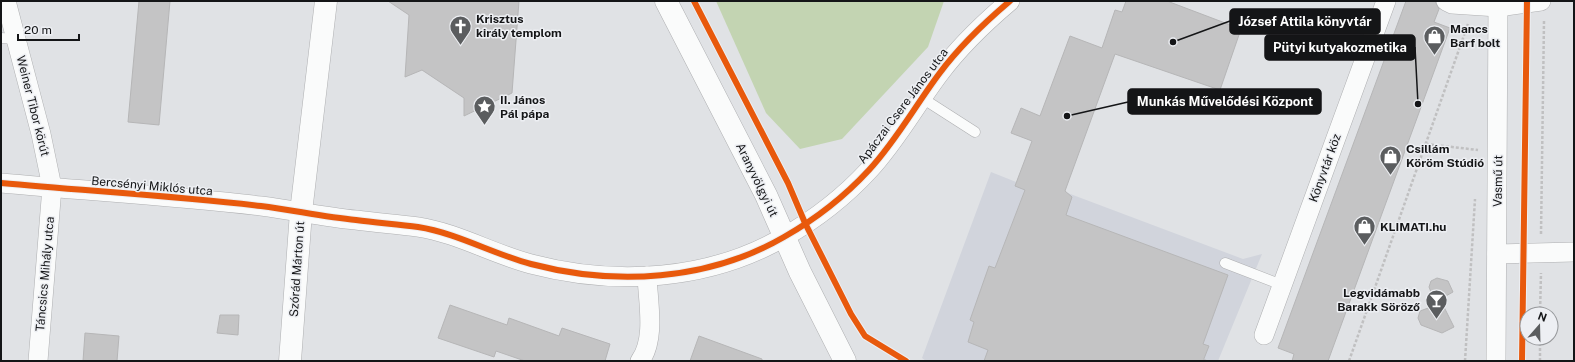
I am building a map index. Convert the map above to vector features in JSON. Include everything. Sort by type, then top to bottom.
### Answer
[{"type":"street","name":"Weiner Tibor körút","points":[[6,1],[8,39],[41,134],[52,187]]},
{"type":"street","name":"Szórád Márton út","points":[[312,129],[314,1]]},
{"type":"street","name":"Szórád Márton út","points":[[290,361],[301,212],[326,1]]},
{"type":"street","name":"Aranyvölgyi út","points":[[666,1],[766,194],[800,272],[845,361]]},
{"type":"street","name":"Apáczai Csere János utca","points":[[301,212],[422,227],[530,264],[569,272],[607,277],[647,276],[690,271],[724,264],[785,237],[834,202],[868,170],[897,135],[940,73],[979,28],[1010,1]]},
{"type":"street","name":"Könyvtár köz","points":[[1264,334],[1386,1]]},
{"type":"street","points":[[1446,1],[1452,4],[1498,9],[1542,10]]},
{"type":"street","name":"Vasmű út","points":[[1496,361],[1498,9]]},
{"type":"street","name":"Bercsényi Miklós utca","points":[[1,183],[261,206],[301,212]]},
{"type":"street","name":"Táncsics Mihály utca","points":[[38,361],[52,187]]},
{"type":"street","points":[[1497,254],[1574,252]]},
{"type":"street","points":[[640,361],[645,354],[649,330],[647,276]]},
{"type":"lane","points":[[922,98],[975,132]]},
{"type":"lane","points":[[1225,263],[1282,285]]},
{"type":"path","points":[[1350,361],[1469,20],[1498,9]]},
{"type":"path","points":[[1540,306],[1542,10]]},
{"type":"path","points":[[1478,142],[1478,158]]},
{"type":"path","points":[[1426,144],[1478,150]]},
{"type":"path","points":[[1465,361],[1476,197]]},
{"type":"path","points":[[1540,346],[1540,361]]},
{"type":"shaded area","points":[[991,172],[1061,200],[1065,192],[1243,259],[1262,254],[1218,361],[926,361],[922,358]]},
{"type":"green space","points":[[716,1],[944,1],[928,47],[842,139],[800,149],[766,113]]},
{"type":"building","points":[[139,1],[170,1],[159,125],[128,122]]},
{"type":"building","name":"Krisztus király templom","points":[[388,1],[519,1],[512,93],[464,116],[464,98],[422,70],[405,77],[409,15]]},
{"type":"building","points":[[1126,1],[1167,1],[1241,29],[1220,90],[1115,54],[1065,191],[1072,197],[1066,215],[1228,275],[1203,344],[1209,346],[1203,361],[984,361],[988,350],[968,342],[974,322],[970,320],[989,266],[995,268],[1025,190],[1015,186],[1032,141],[1011,133],[1021,108],[1040,116],[1070,36],[1102,48],[1115,10],[1122,12]]},
{"type":"building","points":[[1406,1],[1435,1],[1439,9],[1434,22],[1450,28],[1328,361],[1292,361],[1294,354],[1278,348]]},
{"type":"building","points":[[1437,278],[1448,281],[1453,292],[1435,302],[1429,287],[1431,281]]},
{"type":"building","points":[[1442,303],[1454,327],[1442,333],[1421,325],[1418,318],[1420,311]]},
{"type":"building","points":[[450,305],[507,325],[509,318],[559,336],[562,328],[610,344],[605,361],[525,361],[496,351],[494,357],[438,338]]},
{"type":"building","points":[[220,315],[239,315],[238,335],[217,333]]},
{"type":"building","points":[[85,333],[119,336],[117,361],[83,361]]},
{"type":"building","points":[[699,336],[762,359],[762,361],[690,361]]},
{"type":"cycle path","points":[[694,1],[788,183],[805,223],[851,314],[865,336],[906,361]]},
{"type":"cycle path","points":[[1,183],[229,202],[344,219],[418,227],[447,234],[517,260],[563,271],[628,277],[693,271],[724,263],[755,252],[795,230],[818,215],[839,198],[860,180],[879,159],[930,86],[955,54],[981,27],[1010,1]]},
{"type":"cycle path","points":[[1522,361],[1527,1]]},
{"type":"place","name":"József Attila könyvtár","points":[[1173,42]]},
{"type":"place","name":"Krisztus király templom","points":[[461,46]]},
{"type":"place","name":"Mancs Barf bolt","points":[[1435,56]]},
{"type":"place","name":"Pütyi kutyakozmetika","points":[[1418,104]]},
{"type":"place","name":"Munkás Művelődési Központ","points":[[1067,116]]},
{"type":"place","name":"II. János Pál pápa","points":[[485,126]]},
{"type":"place","name":"Csillám Köröm Stúdió","points":[[1391,176]]},
{"type":"place","name":"KLIMATI.hu","points":[[1365,246]]},
{"type":"place","name":"Legvidámabb Barakk Söröző","points":[[1436,320]]}]
